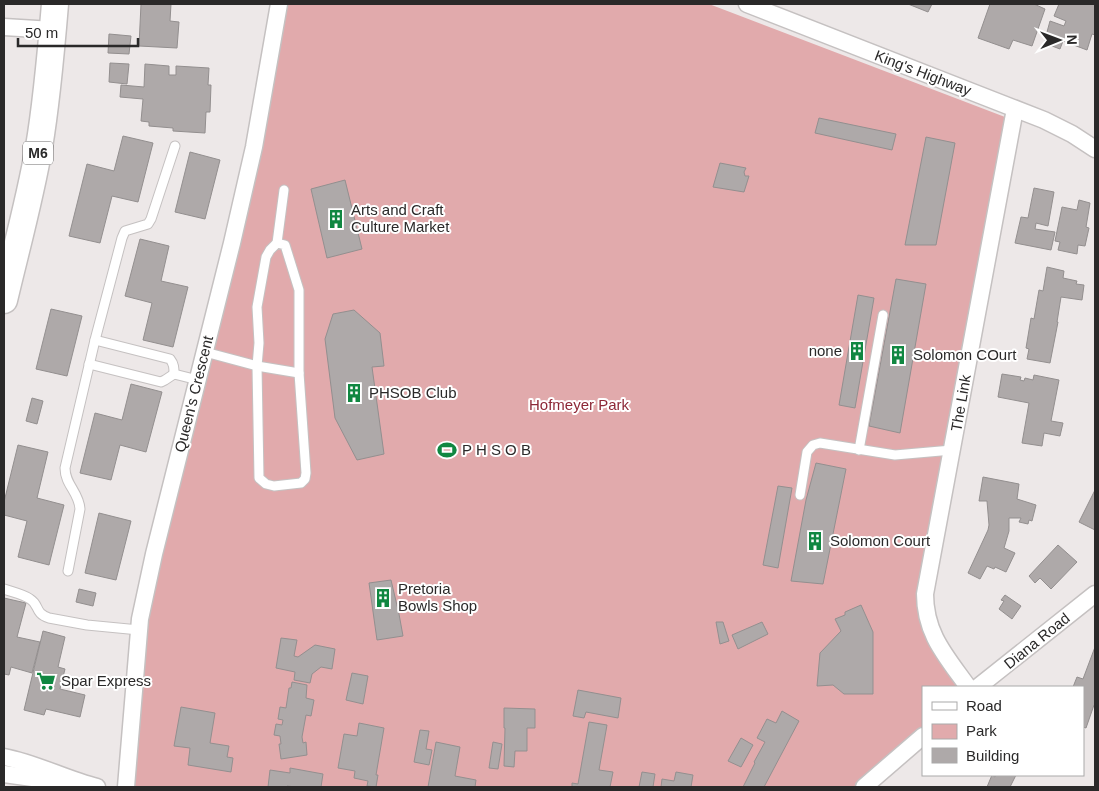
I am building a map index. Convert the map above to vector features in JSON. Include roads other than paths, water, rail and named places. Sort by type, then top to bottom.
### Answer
[{"type":"main road","name":"M6","points":[[4,300],[39,148],[46,99],[55,4]]},
{"type":"street","name":"Queen's Crescent","points":[[126,787],[142,608],[254,147],[279,4]]},
{"type":"street","name":"King's Highway","points":[[747,4],[1044,120],[1095,148]]},
{"type":"street","points":[[4,27],[53,30]]},
{"type":"street","name":"The Link","points":[[967,686],[937,643],[930,628],[925,606],[1015,109]]},
{"type":"street","name":"Diana Road","points":[[979,686],[1095,594]]},
{"type":"street","points":[[864,787],[922,737]]},
{"type":"street","points":[[4,757],[32,764],[78,782],[97,787]]},
{"type":"street","points":[[4,774],[62,782],[78,782]]},
{"type":"lane","points":[[68,571],[80,502],[77,494],[66,480],[65,468],[95,340],[122,238],[125,231],[148,224],[151,219],[175,146]]},
{"type":"lane","points":[[277,243],[285,245],[299,290],[298,373],[306,473],[305,479],[301,483],[274,486],[266,484],[260,478],[257,306],[266,257],[277,243],[284,190]]},
{"type":"lane","points":[[859,450],[883,315]]},
{"type":"lane","points":[[95,340],[170,359],[174,374]]},
{"type":"lane","points":[[205,352],[257,366],[298,373]]},
{"type":"lane","points":[[89,364],[161,382],[174,374],[198,380]]},
{"type":"lane","points":[[800,495],[807,452],[813,445],[820,443],[895,455],[952,450]]},
{"type":"lane","points":[[4,589],[30,599],[34,602],[38,612],[49,618],[87,625],[139,630]]},
{"type":"place","name":"Arts and Craft Culture Market","points":[[336,219]]},
{"type":"place","name":"none","points":[[857,351]]},
{"type":"place","name":"Solomon COurt","points":[[898,355]]},
{"type":"place","name":"PHSOB Club","points":[[354,393]]},
{"type":"place","name":"P H S O B","points":[[447,450]]},
{"type":"place","name":"Solomon Court","points":[[815,541]]},
{"type":"place","name":"Pretoria Bowls Shop","points":[[383,598]]},
{"type":"place","name":"Spar Express","points":[[46,681]]},
{"type":"park label","name":"Hofmeyer Park","points":[[579,405]]}]
